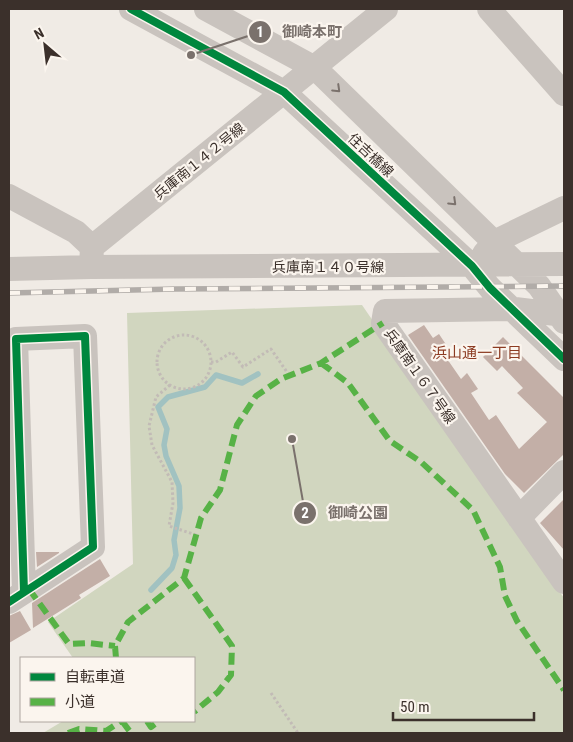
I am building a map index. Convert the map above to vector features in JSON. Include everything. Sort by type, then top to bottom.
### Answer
[{"type":"street","name":"住吉橋線","points":[[131,9],[284,92],[472,266],[490,288],[515,309],[564,359]]},
{"type":"street","name":"住吉橋線","points":[[206,9],[315,68],[539,286],[562,317]]},
{"type":"street","name":"兵庫南１４２号線","points":[[92,257],[284,92],[386,9]]},
{"type":"street","points":[[489,9],[564,94]]},
{"type":"street","points":[[9,196],[76,232],[92,257],[9,269]]},
{"type":"street","points":[[472,266],[494,242],[564,208]]},
{"type":"street","name":"兵庫南１４０号線","points":[[92,257],[472,266],[564,264]]},
{"type":"street","name":"兵庫南１６７号線","points":[[562,317],[515,309],[385,311],[383,323],[564,582]]},
{"type":"street","points":[[86,336],[93,547],[17,597],[16,339],[86,336]]},
{"type":"street","points":[[519,518],[564,472]]},
{"type":"path","points":[[178,336],[194,337],[208,349],[211,362],[208,376],[196,387],[180,389],[170,385],[161,377],[157,360],[163,345],[170,339],[178,336]]},
{"type":"path","points":[[211,362],[216,362],[232,352],[243,367],[271,350],[289,375]]},
{"type":"path","points":[[170,385],[156,397],[149,426],[150,435],[152,445],[172,482],[173,502],[169,526],[196,535]]},
{"type":"path","points":[[271,694],[298,733]]},
{"type":"green space","points":[[362,305],[564,598],[564,733],[43,733],[61,722],[195,722],[195,657],[72,657],[48,622],[133,564],[127,313]]},
{"type":"building","points":[[424,325],[433,338],[439,334],[449,349],[443,353],[461,379],[467,373],[478,389],[471,393],[489,420],[496,415],[519,449],[547,422],[517,393],[523,388],[502,366],[497,371],[483,357],[503,337],[564,398],[564,454],[524,493],[505,474],[408,335]]},
{"type":"building","points":[[564,499],[564,550],[540,523]]},
{"type":"building","points":[[36,552],[59,552],[59,553],[37,567]]},
{"type":"building","points":[[100,559],[110,576],[79,595],[81,598],[33,628],[32,603]]},
{"type":"building","points":[[20,611],[31,630],[9,643],[9,616]]},
{"type":"waterway","points":[[151,590],[172,568],[176,555],[174,540],[180,508],[179,486],[166,456],[164,445],[167,429],[158,407],[168,397],[205,387],[216,375],[242,383],[258,374]]},
{"type":"railway","points":[[9,293],[175,289],[564,286]]},
{"type":"marked path","points":[[116,657],[115,646],[128,622],[184,578],[201,518],[220,490],[237,425],[256,396],[281,379],[321,363],[383,323]]},
{"type":"marked path","points":[[321,363],[348,383],[390,441],[421,462],[473,510],[500,567],[505,596],[517,621],[564,690]]},
{"type":"marked path","points":[[184,578],[232,646],[231,675],[218,692],[195,711]]},
{"type":"marked path","points":[[29,589],[69,644],[88,643],[115,646]]},
{"type":"marked path","points":[[68,733],[79,729],[106,731],[120,722]]},
{"type":"marked path","points":[[123,722],[131,733]]},
{"type":"marked path","points":[[148,722],[151,727],[158,722]]},
{"type":"cycle path","points":[[131,9],[284,92],[472,266],[490,288],[564,359]]},
{"type":"cycle path","points":[[9,602],[93,547],[85,336],[16,339],[24,592]]},
{"type":"place","name":"御崎本町","points":[[191,55]]},
{"type":"place","name":"御崎公園","points":[[292,439]]},
{"type":"district","name":"浜山通一丁目","points":[[477,353]]}]
